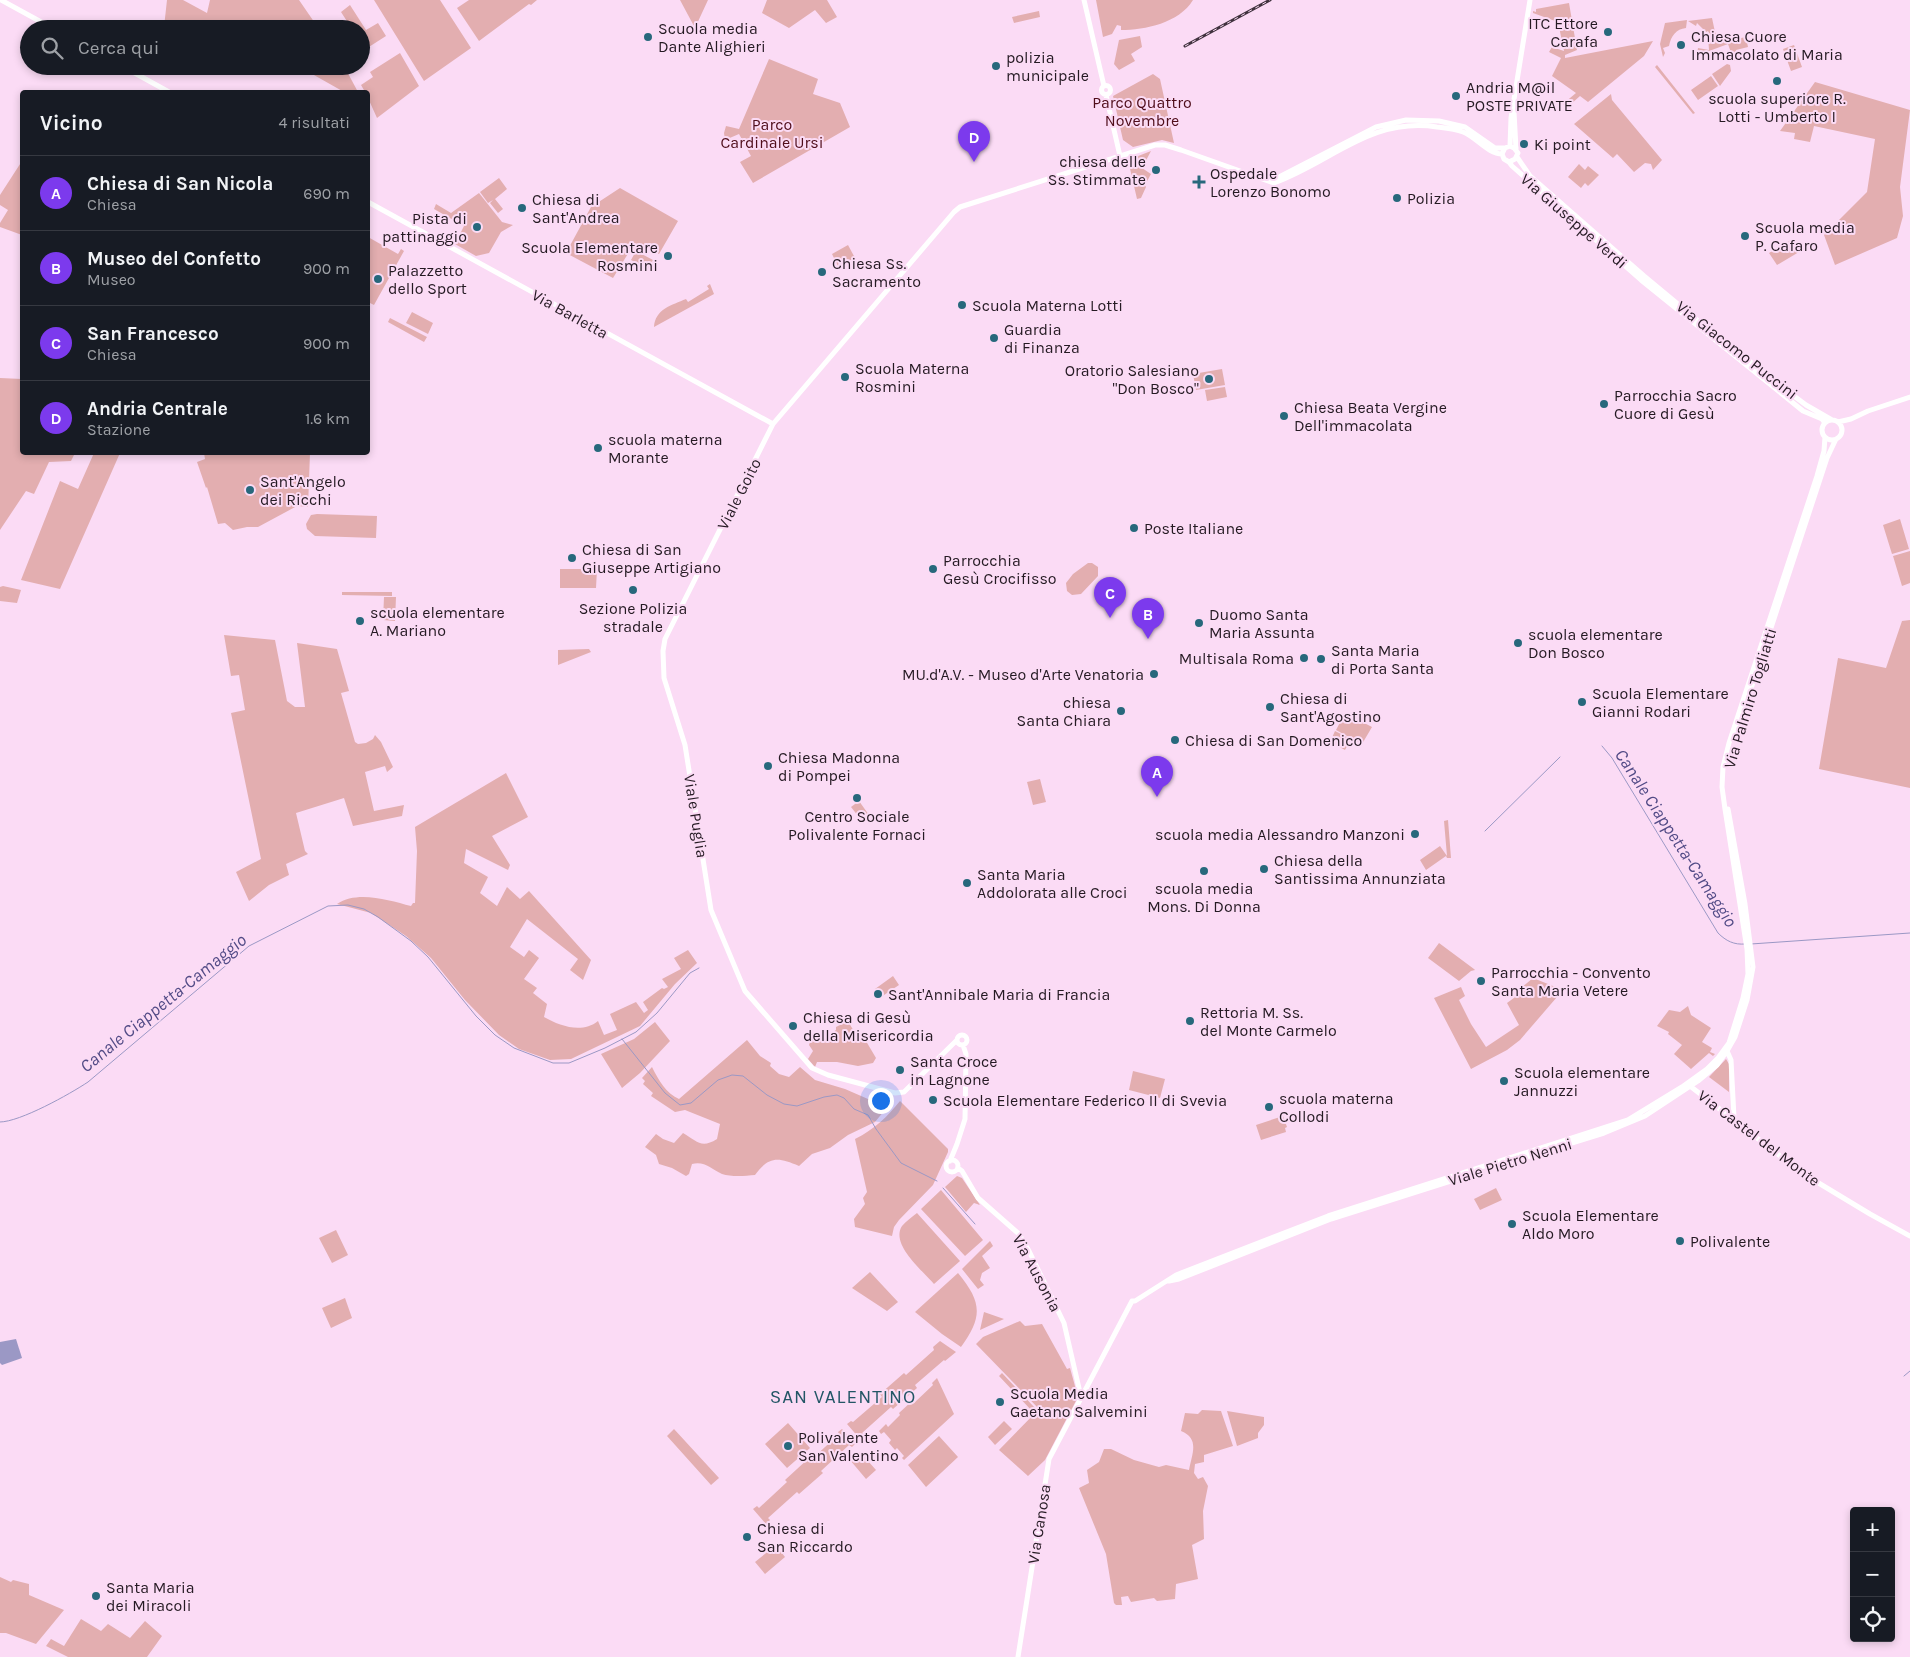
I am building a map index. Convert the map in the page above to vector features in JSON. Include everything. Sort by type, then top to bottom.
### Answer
[{"type":"main road","points":[[1,0],[38,20]]},
{"type":"main road","points":[[1084,0],[1104,86],[1108,86],[1111,89],[1106,95],[1120,156]]},
{"type":"main road","points":[[1502,154],[1507,147],[1530,0]]},
{"type":"main road","points":[[138,75],[165,90]]},
{"type":"main road","points":[[1513,110],[1516,149]]},
{"type":"main road","name":"Viale Goito","points":[[664,644],[773,424],[954,212],[966,204],[1153,145],[1161,145],[1274,183],[1370,134],[1386,128],[1414,124],[1451,126]]},
{"type":"main road","name":"Via Giuseppe Verdi","points":[[1451,126],[1465,127],[1495,148],[1507,147],[1516,149],[1517,157],[1530,176],[1642,278]]},
{"type":"main road","name":"Via Giuseppe Verdi","points":[[1451,126],[1494,152],[1502,154],[1504,159],[1642,278]]},
{"type":"main road","name":"Via Giuseppe Verdi","points":[[1508,162],[1513,161],[1517,157]]},
{"type":"main road","name":"Via Barletta","points":[[370,203],[773,424]]},
{"type":"main road","name":"Via Giacomo Puccini","points":[[1642,278],[1780,386],[1806,405],[1832,420]]},
{"type":"main road","name":"Via Giacomo Puccini","points":[[1642,278],[1804,411],[1822,419],[1825,423]]},
{"type":"main road","points":[[1851,419],[1836,439],[1830,440],[1824,437],[1822,429],[1825,423],[1832,420],[1838,422],[1851,419],[1868,411],[1910,397]]},
{"type":"main road","points":[[1838,422],[1841,431]]},
{"type":"main road","name":"Via Palmiro Togliatti","points":[[1790,562],[1824,452],[1824,437]]},
{"type":"main road","name":"Via Palmiro Togliatti","points":[[1689,1085],[1717,1065],[1728,1052],[1735,1037],[1748,994],[1753,967],[1724,809],[1723,767],[1790,562],[1827,458],[1836,439]]},
{"type":"main road","name":"Viale Puglia","points":[[664,644],[663,659],[666,684],[681,727],[686,752],[710,909],[745,991],[803,1060],[812,1068],[828,1075],[898,1093],[904,1092],[948,1049],[959,1043],[966,1054],[965,1119],[957,1144]]},
{"type":"main road","name":"Via Palmiro Togliatti","points":[[1689,1085],[1714,1062],[1729,1043],[1747,981],[1749,949]]},
{"type":"main road","points":[[1728,1052],[1731,1060],[1734,1118]]},
{"type":"main road","name":"Via Castel del Monte","points":[[1689,1085],[1734,1118],[1802,1173],[1910,1236]]},
{"type":"main road","name":"Viale Pietro Nenni","points":[[1132,1301],[1135,1301],[1163,1282],[1179,1279],[1321,1222],[1628,1124],[1658,1109],[1689,1085]]},
{"type":"main road","points":[[957,1144],[956,1161],[958,1168],[954,1172],[948,1171],[946,1165],[950,1161],[957,1144]]},
{"type":"main road","points":[[950,1161],[956,1161]]},
{"type":"main road","name":"Via Ausonia","points":[[958,1168],[962,1171],[978,1198],[1019,1234],[1029,1251],[1064,1323],[1081,1397]]},
{"type":"main road","name":"Via Canosa","points":[[1018,1657],[1049,1459],[1132,1301]]},
{"type":"green space","points":[[167,0],[183,0],[207,13],[210,0],[299,0],[313,20],[165,20]]},
{"type":"green space","points":[[374,0],[440,0],[471,48],[424,81]]},
{"type":"green space","points":[[469,0],[537,0],[479,41],[457,8]]},
{"type":"green space","points":[[680,0],[708,0],[695,28]]},
{"type":"green space","points":[[767,0],[827,0],[837,17],[826,23],[815,10],[789,28],[762,13]]},
{"type":"green space","points":[[1096,0],[1193,0],[1179,14],[1161,24],[1140,29],[1121,30],[1121,26],[1117,25],[1112,34],[1103,37]]},
{"type":"green space","points":[[1569,3],[1577,50],[1565,55],[1565,58],[1653,41],[1644,56],[1588,102],[1580,96],[1571,104],[1573,106],[1568,110],[1560,100],[1564,103],[1576,93],[1552,76],[1561,58],[1549,52],[1552,47],[1564,51],[1558,22],[1533,13],[1533,11],[1536,12],[1536,9]]},
{"type":"green space","points":[[350,5],[360,20],[346,20],[341,12]]},
{"type":"green space","points":[[1039,11],[1040,17],[1014,23],[1012,17]]},
{"type":"green space","points":[[1712,18],[1715,32],[1719,37],[1725,34],[1726,41],[1746,37],[1748,47],[1736,50],[1739,58],[1734,61],[1728,44],[1697,54],[1698,48],[1709,50],[1708,36],[1710,35],[1708,31],[1706,32],[1697,23],[1696,26],[1688,21]]},
{"type":"green space","points":[[1687,20],[1686,28],[1677,31],[1671,39],[1669,46],[1663,48],[1665,53],[1663,57],[1660,44],[1665,23]]},
{"type":"green space","points":[[378,23],[386,36],[370,46],[370,28]]},
{"type":"green space","points":[[1140,36],[1142,47],[1131,54],[1135,61],[1119,70],[1114,64],[1119,40]]},
{"type":"green space","points":[[1794,45],[1802,67],[1791,71],[1783,49]]},
{"type":"green space","points":[[400,53],[419,86],[377,118],[370,102],[370,90],[364,90],[361,85],[373,77],[370,72]]},
{"type":"green space","name":"Parco Cardinale Ursi","points":[[769,59],[818,79],[813,94],[840,103],[850,127],[753,183],[740,162],[751,156],[739,134],[725,140],[724,133],[726,126],[739,129]]},
{"type":"green space","points":[[1727,64],[1730,65],[1731,71],[1720,86],[1712,74]]},
{"type":"green space","points":[[1657,65],[1695,113],[1693,114],[1655,67]]},
{"type":"green space","name":"Parco Quattro Novembre","points":[[1153,74],[1160,79],[1174,143],[1162,140],[1133,147],[1123,140],[1113,96]]},
{"type":"green space","points":[[314,75],[349,75],[357,90],[340,90]]},
{"type":"green space","points":[[1711,76],[1718,86],[1698,100],[1691,90]]},
{"type":"green space","points":[[1815,82],[1910,110],[1900,187],[1903,216],[1897,238],[1835,265],[1824,235],[1867,192],[1875,139],[1814,126],[1810,142],[1794,139],[1795,133],[1780,131]]},
{"type":"green space","points":[[1611,94],[1612,100],[1662,160],[1653,170],[1651,164],[1645,163],[1634,172],[1617,154],[1613,158],[1574,124]]},
{"type":"green space","points":[[1151,151],[1142,168],[1151,174],[1141,198],[1137,199],[1128,160]]},
{"type":"green space","points":[[20,164],[20,234],[0,227],[0,223],[8,210],[0,205],[0,195]]},
{"type":"green space","points":[[1579,164],[1585,170],[1588,166],[1599,175],[1588,186],[1585,183],[1581,188],[1568,177]]},
{"type":"green space","points":[[499,178],[507,189],[495,199],[503,209],[498,213],[490,203],[493,200],[488,203],[480,192]]},
{"type":"green space","points":[[620,188],[678,221],[659,254],[641,244],[629,252],[613,278],[566,253],[591,207]]},
{"type":"green space","points":[[479,193],[502,222],[513,225],[501,232],[489,253],[476,256],[455,244],[464,226],[434,209],[436,204],[451,213]]},
{"type":"green space","name":"Palazzetto dello Sport","points":[[370,238],[398,254],[401,249],[404,251],[374,305],[370,303]]},
{"type":"green space","points":[[1791,240],[1799,252],[1777,265],[1769,253]]},
{"type":"green space","points":[[848,245],[855,258],[838,266],[832,254]]},
{"type":"green space","points":[[636,251],[653,260],[648,269],[631,260]]},
{"type":"green space","points":[[710,284],[714,294],[654,327],[657,316],[665,308],[686,299],[688,302],[709,289],[707,286]]},
{"type":"green space","points":[[412,312],[433,323],[428,334],[406,323]]},
{"type":"green space","points":[[390,318],[427,337],[424,342],[388,322]]},
{"type":"green space","name":"Oratorio Salesiano \"Don Bosco\"","points":[[1222,369],[1225,385],[1196,390],[1193,374]]},
{"type":"green space","points":[[0,378],[20,379],[20,455],[74,455],[71,461],[49,462],[34,494],[26,491],[0,530]]},
{"type":"green space","name":"Oratorio Salesiano \"Don Bosco\"","points":[[1225,387],[1227,397],[1207,401],[1205,390]]},
{"type":"green space","points":[[93,455],[119,455],[60,589],[21,580],[60,481],[78,489]]},
{"type":"green space","name":"Sant'Angelo dei Ricchi","points":[[204,455],[310,455],[308,507],[297,506],[258,527],[233,530],[225,523],[218,524],[197,462],[205,459]]},
{"type":"green space","points":[[311,515],[377,516],[376,538],[315,536],[307,529],[306,524]]},
{"type":"green space","points":[[1900,519],[1909,549],[1892,554],[1883,525]]},
{"type":"green space","points":[[1910,551],[1910,583],[1902,586],[1893,556]]},
{"type":"green space","points":[[1088,563],[1098,567],[1098,576],[1081,594],[1072,595],[1067,591],[1066,583],[1073,574]]},
{"type":"green space","points":[[560,569],[597,569],[596,588],[560,588]]},
{"type":"green space","points":[[0,587],[21,590],[17,603],[0,601]]},
{"type":"green space","points":[[342,592],[392,592],[392,596],[342,595]]},
{"type":"green space","points":[[384,597],[396,597],[395,621],[383,620]]},
{"type":"green space","points":[[1910,620],[1910,788],[1819,769],[1838,658],[1886,668],[1902,621]]},
{"type":"green space","points":[[224,635],[275,640],[287,701],[295,707],[305,707],[297,643],[337,649],[349,691],[341,693],[355,742],[358,744],[366,743],[373,739],[375,735],[381,742],[393,767],[387,772],[385,766],[365,772],[374,811],[404,805],[402,816],[353,826],[344,798],[296,813],[305,851],[308,854],[286,864],[289,875],[269,885],[249,901],[236,872],[261,859],[231,713],[245,710],[239,675],[231,676]]},
{"type":"green space","points":[[589,649],[591,652],[558,665],[558,650]]},
{"type":"green space","points":[[1345,713],[1372,727],[1362,744],[1336,730]]},
{"type":"green space","points":[[1335,731],[1351,739],[1345,750],[1330,742]]},
{"type":"green space","points":[[506,773],[528,817],[492,836],[510,865],[508,870],[466,849],[464,863],[488,877],[480,893],[497,906],[507,887],[520,899],[529,891],[591,960],[583,980],[570,970],[578,959],[527,919],[510,947],[524,957],[529,950],[539,958],[524,979],[537,988],[533,993],[547,1004],[544,1017],[564,1026],[578,1028],[592,1025],[598,1021],[604,1035],[617,1030],[610,1014],[636,1002],[644,1013],[648,1010],[643,1002],[662,988],[668,987],[662,979],[681,969],[674,958],[688,950],[697,963],[675,984],[640,1026],[571,1059],[550,1060],[519,1049],[499,1035],[465,1000],[431,958],[406,936],[371,913],[337,904],[345,900],[363,897],[383,899],[411,906],[415,903],[417,851],[415,827]]},
{"type":"green space","points":[[1040,779],[1046,802],[1033,805],[1027,782]]},
{"type":"green space","points":[[859,801],[869,815],[862,821],[851,807]]},
{"type":"green space","points":[[1448,820],[1451,858],[1446,856],[1426,870],[1420,860],[1440,846],[1447,856],[1444,821]]},
{"type":"green space","points":[[1439,943],[1475,970],[1459,981],[1428,958]]},
{"type":"green space","points":[[893,976],[899,985],[881,997],[875,989]]},
{"type":"green space","points":[[1533,978],[1563,990],[1520,1040],[1507,1050],[1471,1069],[1434,998],[1461,987],[1465,996],[1459,1000],[1471,1024],[1486,1047],[1519,1025],[1507,1003],[1518,995],[1516,992]]},
{"type":"green space","points":[[1688,1006],[1691,1015],[1711,1028],[1702,1042],[1712,1048],[1710,1052],[1715,1054],[1713,1056],[1709,1053],[1691,1069],[1674,1054],[1682,1045],[1668,1034],[1669,1032],[1657,1026],[1669,1010],[1680,1012]]},
{"type":"green space","points":[[655,1022],[670,1041],[640,1073],[622,1088],[601,1054],[634,1039]]},
{"type":"green space","points":[[849,1023],[858,1038],[863,1036],[876,1058],[873,1063],[858,1066],[837,1062],[817,1062],[815,1067],[808,1059],[813,1051],[809,1045],[810,1042],[826,1032],[830,1035],[836,1030],[836,1027]]},
{"type":"green space","points":[[747,1040],[760,1056],[771,1063],[770,1066],[779,1074],[789,1077],[800,1067],[815,1080],[845,1089],[868,1099],[883,1095],[888,1099],[889,1105],[875,1122],[848,1135],[830,1148],[812,1154],[799,1166],[785,1161],[774,1160],[765,1164],[755,1175],[734,1176],[722,1174],[697,1163],[692,1164],[689,1174],[686,1176],[672,1168],[659,1164],[656,1155],[645,1147],[656,1134],[674,1143],[683,1133],[703,1144],[717,1139],[720,1124],[685,1110],[675,1112],[651,1096],[653,1093],[643,1084],[645,1081],[642,1078],[652,1067],[663,1086],[679,1099]]},
{"type":"green space","points":[[1726,1059],[1729,1064],[1729,1092],[1709,1077]]},
{"type":"green space","points":[[1133,1071],[1165,1079],[1160,1098],[1129,1090]]},
{"type":"green space","points":[[900,1101],[948,1149],[948,1152],[933,1185],[899,1220],[894,1227],[892,1236],[855,1227],[854,1219],[865,1204],[863,1198],[867,1192],[855,1139],[880,1122]]},
{"type":"green space","points":[[1283,1116],[1287,1127],[1285,1128],[1286,1132],[1261,1140],[1256,1125]]},
{"type":"green space","points":[[957,1176],[962,1178],[980,1205],[974,1203],[966,1212],[945,1187]]},
{"type":"green space","points":[[1496,1188],[1502,1200],[1480,1210],[1474,1199]]},
{"type":"green space","points":[[941,1190],[983,1240],[965,1256],[921,1209]]},
{"type":"green space","points":[[917,1213],[960,1261],[934,1284],[909,1257],[900,1241],[899,1233],[902,1226]]},
{"type":"green space","points":[[336,1230],[348,1255],[332,1263],[319,1238]]},
{"type":"green space","points":[[990,1241],[993,1246],[982,1256],[990,1268],[982,1273],[980,1280],[984,1285],[978,1289],[962,1269]]},
{"type":"green space","points":[[870,1272],[898,1302],[887,1311],[852,1288]]},
{"type":"green space","points":[[958,1273],[972,1293],[977,1310],[973,1327],[961,1347],[915,1312]]},
{"type":"green space","points":[[345,1298],[352,1318],[331,1328],[322,1308]]},
{"type":"green space","points":[[984,1312],[1004,1319],[980,1330]]},
{"type":"green space","points":[[1020,1321],[1025,1326],[1042,1324],[1067,1369],[1070,1368],[1078,1397],[1045,1460],[1028,1476],[999,1450],[1039,1409],[976,1344],[983,1337]]},
{"type":"green space","points":[[940,1341],[956,1352],[915,1385],[917,1388],[893,1409],[891,1407],[862,1433],[864,1435],[860,1439],[847,1424],[851,1421],[853,1422],[882,1397],[880,1394],[904,1373],[906,1375],[934,1350],[933,1347]]},
{"type":"green space","points":[[1002,1373],[1035,1408],[1032,1411],[999,1376]]},
{"type":"green space","points":[[937,1378],[954,1414],[904,1460],[902,1458],[904,1456],[897,1448],[895,1450],[889,1443],[891,1440],[884,1432],[881,1434],[879,1431],[886,1424],[888,1427],[900,1415],[899,1413],[912,1401],[914,1403],[933,1385],[932,1383]]},
{"type":"green space","points":[[1202,1410],[1221,1411],[1233,1446],[1204,1455],[1204,1462],[1195,1464],[1194,1473],[1198,1479],[1203,1477],[1208,1486],[1203,1511],[1204,1539],[1192,1545],[1198,1579],[1176,1584],[1175,1599],[1157,1601],[1154,1598],[1131,1602],[1128,1596],[1121,1597],[1122,1605],[1116,1605],[1114,1603],[1106,1554],[1079,1488],[1089,1483],[1087,1470],[1099,1462],[1104,1449],[1111,1449],[1134,1460],[1159,1467],[1166,1465],[1189,1470],[1193,1442],[1187,1434],[1181,1431],[1185,1413],[1198,1414]]},
{"type":"green space","points":[[1227,1411],[1264,1417],[1264,1425],[1258,1433],[1258,1438],[1237,1446]]},
{"type":"green space","points":[[1004,1421],[1012,1429],[995,1445],[988,1437]]},
{"type":"green space","name":"Polivalente San Valentino","points":[[788,1423],[810,1448],[787,1468],[765,1444]]},
{"type":"green space","points":[[674,1429],[719,1478],[711,1485],[667,1436]]},
{"type":"green space","points":[[842,1429],[855,1444],[852,1447],[849,1445],[821,1471],[823,1473],[799,1494],[797,1492],[768,1518],[770,1520],[766,1524],[753,1509],[757,1506],[759,1508],[787,1482],[785,1480],[809,1458],[811,1460]]},
{"type":"green space","points":[[939,1436],[958,1457],[926,1487],[908,1465]]},
{"type":"green space","points":[[860,1452],[876,1470],[866,1479],[850,1460]]},
{"type":"green space","points":[[776,1545],[785,1557],[765,1574],[755,1562]]},
{"type":"green space","points":[[0,1577],[11,1582],[13,1580],[29,1584],[29,1595],[64,1610],[36,1644],[6,1633],[0,1633]]},
{"type":"green space","points":[[81,1619],[101,1631],[108,1624],[130,1638],[145,1621],[162,1636],[147,1657],[68,1657],[46,1646],[51,1639],[64,1646]]},
{"type":"shaded area","points":[[16,1339],[22,1358],[2,1365],[0,1363],[0,1342]]},
{"type":"waterway","name":"Canale Ciappetta-Camaggio","points":[[1602,746],[1612,758],[1718,933],[1730,942],[1745,944]]},
{"type":"waterway","name":"Canale Ciappetta-Camaggio","points":[[1485,831],[1560,757]]},
{"type":"waterway","name":"Canale Ciappetta-Camaggio","points":[[0,1122],[32,1113],[88,1082],[249,946],[328,906],[348,905],[364,909],[378,917],[411,941],[428,957],[476,1016],[495,1035],[514,1048],[553,1063],[569,1063],[605,1048],[636,1032],[657,1013],[690,973],[699,968]]},
{"type":"waterway","name":"Canale Ciappetta-Camaggio","points":[[1751,944],[1910,933]]},
{"type":"waterway","points":[[622,1039],[665,1093],[680,1105],[691,1103],[718,1080],[732,1075],[743,1076],[767,1095],[784,1104],[797,1106],[824,1097],[837,1095],[844,1098],[854,1109],[868,1115],[901,1163],[937,1181]]},
{"type":"waterway","points":[[943,1188],[975,1224]]},
{"type":"waterway","points":[[1904,1376],[1910,1371]]},
{"type":"railway","points":[[1185,46],[1270,0]]},
{"type":"place","name":"ITC Ettore Carafa","points":[[1608,32]]},
{"type":"place","name":"Scuola media Dante Alighieri","points":[[648,37]]},
{"type":"place","name":"Chiesa Cuore Immacolato di Maria","points":[[1681,45]]},
{"type":"place","name":"polizia municipale","points":[[996,66]]},
{"type":"place","name":"scuola superiore R. Lotti - Umberto I","points":[[1777,81]]},
{"type":"place","name":"Andria M@il POSTE PRIVATE","points":[[1456,96]]},
{"type":"place","name":"Ki point","points":[[1524,144]]},
{"type":"place","name":"Andria Centrale","points":[[974,162]]},
{"type":"place","name":"chiesa delle Ss. Stimmate","points":[[1156,170]]},
{"type":"place","name":"Ospedale Lorenzo Bonomo","points":[[1199,182]]},
{"type":"place","name":"Polizia","points":[[1397,198]]},
{"type":"place","name":"Chiesa di Sant'Andrea","points":[[522,208]]},
{"type":"place","name":"Pista di pattinaggio","points":[[477,227]]},
{"type":"place","name":"Scuola media P. Cafaro","points":[[1745,236]]},
{"type":"place","name":"Scuola Elementare Rosmini","points":[[668,256]]},
{"type":"place","name":"Chiesa Ss. Sacramento","points":[[822,272]]},
{"type":"place","name":"Palazzetto dello Sport","points":[[378,279]]},
{"type":"place","name":"Scuola Materna Lotti","points":[[962,305]]},
{"type":"place","name":"Guardia di Finanza","points":[[994,338]]},
{"type":"place","name":"Scuola Materna Rosmini","points":[[845,377]]},
{"type":"place","name":"Oratorio Salesiano \"Don Bosco\"","points":[[1209,379]]},
{"type":"place","name":"Parrocchia Sacro Cuore di Gesù","points":[[1604,404]]},
{"type":"place","name":"Chiesa Beata Vergine Dell'immacolata","points":[[1284,416]]},
{"type":"place","name":"scuola materna Morante","points":[[598,448]]},
{"type":"place","name":"Sant'Angelo dei Ricchi","points":[[250,490]]},
{"type":"place","name":"Poste Italiane","points":[[1134,528]]},
{"type":"place","name":"Chiesa di San Giuseppe Artigiano","points":[[572,558]]},
{"type":"place","name":"Parrocchia Gesù Crocifisso","points":[[933,569]]},
{"type":"place","name":"Sezione Polizia stradale","points":[[633,590]]},
{"type":"place","name":"San Francesco","points":[[1110,618]]},
{"type":"place","name":"scuola elementare A. Mariano","points":[[360,621]]},
{"type":"place","name":"Duomo Santa Maria Assunta","points":[[1199,623]]},
{"type":"place","name":"Museo del Confetto","points":[[1148,639]]},
{"type":"place","name":"scuola elementare Don Bosco","points":[[1518,643]]},
{"type":"place","name":"Multisala Roma","points":[[1304,658]]},
{"type":"place","name":"Santa Maria di Porta Santa","points":[[1321,659]]},
{"type":"place","name":"MU.d'A.V. - Museo d'Arte Venatoria","points":[[1154,674]]},
{"type":"place","name":"Scuola Elementare Gianni Rodari","points":[[1582,702]]},
{"type":"place","name":"Chiesa di Sant'Agostino","points":[[1270,707]]},
{"type":"place","name":"chiesa Santa Chiara","points":[[1121,711]]},
{"type":"place","name":"Chiesa di San Domenico","points":[[1175,740]]},
{"type":"place","name":"Chiesa Madonna di Pompei","points":[[768,766]]},
{"type":"place","name":"Chiesa di San Nicola","points":[[1157,797]]},
{"type":"place","name":"Centro Sociale Polivalente Fornaci","points":[[857,798]]},
{"type":"place","name":"scuola media Alessandro Manzoni","points":[[1415,834]]},
{"type":"place","name":"Chiesa della Santissima Annunziata","points":[[1264,869]]},
{"type":"place","name":"scuola media Mons. Di Donna","points":[[1204,871]]},
{"type":"place","name":"Santa Maria Addolorata alle Croci","points":[[967,883]]},
{"type":"place","name":"Parrocchia - Convento Santa Maria Vetere","points":[[1481,981]]},
{"type":"place","name":"Sant'Annibale Maria di Francia","points":[[878,994]]},
{"type":"place","name":"Rettoria M. Ss. del Monte Carmelo","points":[[1190,1021]]},
{"type":"place","name":"Chiesa di Gesù della Misericordia","points":[[793,1026]]},
{"type":"place","name":"Santa Croce in Lagnone","points":[[900,1070]]},
{"type":"place","name":"Scuola elementare Jannuzzi","points":[[1504,1081]]},
{"type":"place","name":"Scuola Elementare Federico II di Svevia","points":[[933,1100]]},
{"type":"place","name":"scuola materna Collodi","points":[[1269,1107]]},
{"type":"place","name":"Scuola Elementare Aldo Moro","points":[[1512,1224]]},
{"type":"place","name":"Polivalente","points":[[1680,1241]]},
{"type":"place","name":"Scuola Media Gaetano Salvemini","points":[[1000,1402]]},
{"type":"place","name":"Polivalente San Valentino","points":[[788,1446]]},
{"type":"place","name":"Chiesa di San Riccardo","points":[[747,1537]]},
{"type":"place","name":"Santa Maria dei Miracoli","points":[[96,1596]]},
{"type":"district","name":"SAN VALENTINO","points":[[843,1397]]}]
